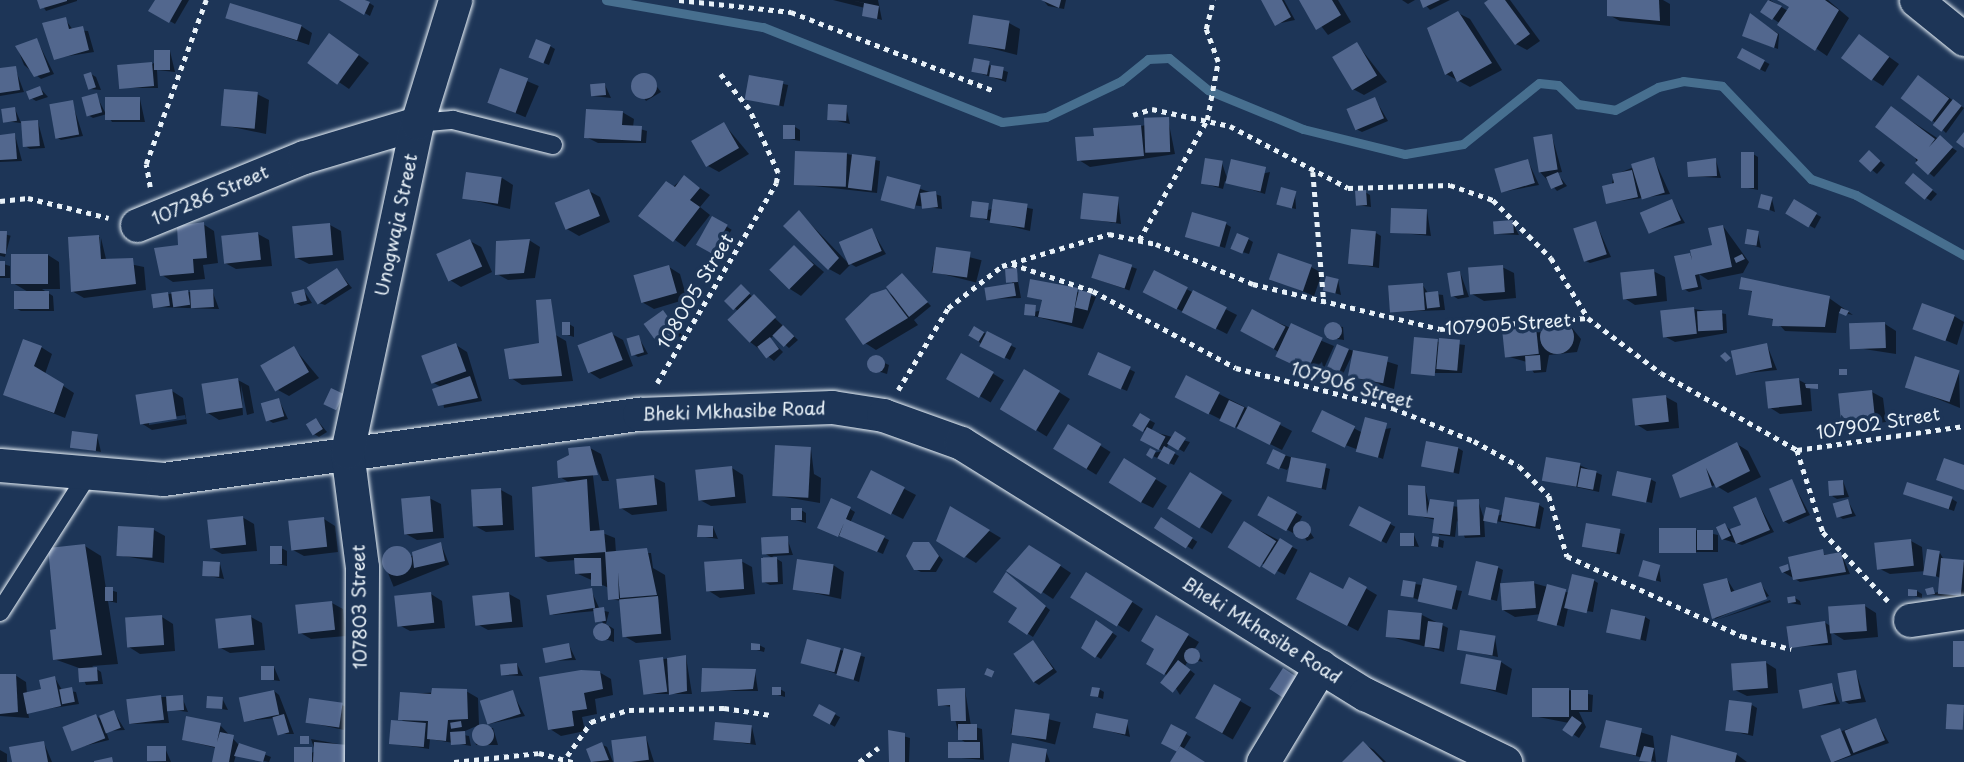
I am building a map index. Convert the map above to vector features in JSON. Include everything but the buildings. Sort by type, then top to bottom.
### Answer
[{"type":"street","name":"Unogwaja Street","points":[[347,452],[417,123],[455,0]]},
{"type":"street","points":[[1916,0],[1964,39]]},
{"type":"street","name":"107286 Street","points":[[146,222],[304,157],[417,123]]},
{"type":"street","name":"Bheki Mkhasibe Road","points":[[0,465],[163,479],[639,414],[832,407],[883,415],[961,443],[1321,666],[1505,762]]},
{"type":"street","name":"107803 Street","points":[[347,452],[362,567],[361,762]]},
{"type":"street","points":[[1910,620],[1964,612]]},
{"type":"street","points":[[1263,762],[1321,666]]},
{"type":"lane","points":[[417,123],[453,120],[553,145]]},
{"type":"lane","points":[[0,612],[89,473]]},
{"type":"path","points":[[146,222],[146,164],[206,0]]},
{"type":"path","points":[[678,0],[791,12],[992,90]]},
{"type":"path","points":[[1139,240],[1207,120],[1218,62],[1206,29],[1213,0]]},
{"type":"path","name":"108005 Street","points":[[639,414],[776,183],[778,173],[749,109],[720,74]]},
{"type":"path","points":[[1133,116],[1152,109],[1230,126],[1348,188],[1450,185],[1493,200],[1551,258],[1588,318]]},
{"type":"path","points":[[1313,171],[1324,303]]},
{"type":"path","name":"107286 Street","points":[[0,201],[28,198],[146,222]]},
{"type":"path","name":"107905 Street","points":[[883,415],[948,308],[1011,264],[1109,234],[1139,240],[1324,303],[1440,330],[1588,318],[1661,373],[1797,450]]},
{"type":"path","name":"107906 Street","points":[[1011,264],[1093,290],[1236,368],[1393,408],[1474,441],[1519,466],[1549,496],[1567,556],[1742,636],[1791,649]]},
{"type":"path","name":"107902 Street","points":[[1797,450],[1964,426]]},
{"type":"path","points":[[1797,450],[1823,531],[1910,620]]},
{"type":"path","points":[[567,756],[591,722],[629,710],[724,708],[771,715]]},
{"type":"path","points":[[859,762],[878,747]]},
{"type":"path","points":[[454,762],[496,753],[567,756],[573,762]]},
{"type":"waterway","points":[[606,0],[763,27],[1002,122],[1046,117],[1121,81],[1148,59],[1169,58],[1208,90],[1303,129],[1405,154],[1463,144],[1539,83],[1558,85],[1578,104],[1615,110],[1658,87],[1683,81],[1722,86],[1811,179],[1856,195],[1964,255]]}]
